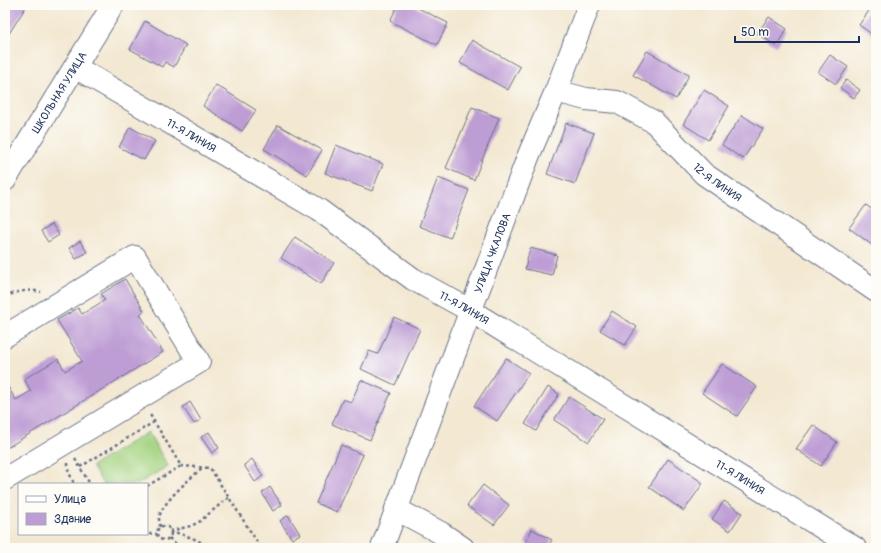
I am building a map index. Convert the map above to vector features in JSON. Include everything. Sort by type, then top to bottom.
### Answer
[{"type":"street","name":"ШКОЛЬНАЯ УЛИЦА","points":[[5,180],[113,5]]},
{"type":"street","name":"УЛИЦА ЧКАЛОВА","points":[[382,548],[528,157],[556,91],[589,5]]},
{"type":"street","name":"11-Я ЛИНИЯ","points":[[75,67],[319,210],[413,280],[471,311],[855,548]]},
{"type":"street","name":"12-Я ЛИНИЯ","points":[[556,91],[586,99],[617,102],[654,122],[704,174],[876,291]]},
{"type":"street","points":[[5,336],[135,257],[199,362],[66,445],[5,479]]},
{"type":"street","points":[[396,509],[441,533],[463,548]]},
{"type":"path","points":[[5,296],[24,290],[36,291],[48,294],[62,302]]},
{"type":"path","points":[[140,398],[181,466]]},
{"type":"path","points":[[80,467],[154,422]]},
{"type":"path","points":[[66,445],[89,483]]},
{"type":"path","points":[[66,445],[68,470],[74,483]]},
{"type":"path","points":[[148,485],[181,466],[210,468],[261,548]]},
{"type":"path","points":[[157,534],[160,527],[159,518],[166,504],[186,482],[204,467]]},
{"type":"path","points":[[170,531],[191,526],[199,522],[229,497]]},
{"type":"path","points":[[160,527],[167,527],[170,531],[191,537],[210,548]]},
{"type":"path","points":[[169,538],[170,531]]},
{"type":"path","points":[[148,534],[157,534]]},
{"type":"path","points":[[157,534],[161,539],[169,538],[181,548]]},
{"type":"green space","points":[[148,432],[168,466],[140,483],[102,483],[92,466]]},
{"type":"building","points":[[5,5],[27,5],[5,40]]},
{"type":"building","points":[[398,5],[412,5],[448,23],[437,45],[390,21]]},
{"type":"building","points":[[873,5],[876,5],[876,37],[859,25]]},
{"type":"building","points":[[769,17],[787,29],[776,46],[757,33]]},
{"type":"building","points":[[145,21],[186,45],[174,67],[165,62],[162,67],[130,49]]},
{"type":"building","points":[[472,40],[520,67],[508,90],[460,63]]},
{"type":"building","points":[[647,51],[689,75],[676,99],[633,75]]},
{"type":"building","points":[[830,55],[848,67],[836,84],[818,72]]},
{"type":"building","points":[[846,80],[860,90],[854,98],[840,88]]},
{"type":"building","points":[[216,85],[256,110],[242,131],[203,106]]},
{"type":"building","points":[[704,90],[729,106],[708,140],[683,124]]},
{"type":"building","points":[[472,107],[499,118],[474,180],[446,168]]},
{"type":"building","points":[[742,115],[763,129],[743,159],[722,145]]},
{"type":"building","points":[[566,123],[594,133],[575,184],[547,174]]},
{"type":"building","points":[[278,125],[322,150],[307,175],[264,149]]},
{"type":"building","points":[[130,127],[155,141],[144,160],[119,147]]},
{"type":"building","points":[[336,145],[383,164],[372,191],[325,173]]},
{"type":"building","points":[[438,178],[469,190],[450,238],[419,226]]},
{"type":"building","points":[[866,205],[876,212],[876,248],[849,228]]},
{"type":"building","points":[[52,224],[59,235],[48,242],[41,231]]},
{"type":"building","points":[[295,237],[334,263],[321,284],[281,258]]},
{"type":"building","points":[[80,241],[87,252],[76,259],[69,248]]},
{"type":"building","points":[[530,248],[557,255],[552,275],[525,269]]},
{"type":"building","points":[[125,279],[144,311],[140,314],[163,352],[5,449],[5,382],[16,400],[31,391],[24,379],[58,359],[65,371],[82,361],[57,320],[78,308],[82,314],[105,300],[101,294]]},
{"type":"building","points":[[612,311],[637,327],[625,345],[600,330]]},
{"type":"building","points":[[394,317],[420,329],[395,385],[361,369],[369,351],[378,354]]},
{"type":"building","points":[[506,358],[529,373],[497,421],[474,406]]},
{"type":"building","points":[[722,364],[757,387],[737,416],[702,393]]},
{"type":"building","points":[[361,380],[391,393],[370,440],[332,424],[343,399],[351,402]]},
{"type":"building","points":[[548,387],[559,394],[536,431],[525,424]]},
{"type":"building","points":[[569,397],[603,419],[589,442],[554,420]]},
{"type":"building","points":[[190,402],[201,420],[194,424],[183,407]]},
{"type":"building","points":[[813,425],[837,442],[821,466],[796,449]]},
{"type":"building","points":[[209,432],[219,448],[212,453],[201,437]]},
{"type":"building","points":[[341,445],[363,455],[337,512],[316,503]]},
{"type":"building","points":[[252,459],[263,476],[255,482],[244,465]]},
{"type":"building","points":[[668,459],[703,483],[684,511],[649,487]]},
{"type":"building","points":[[483,485],[509,505],[494,525],[467,506]]},
{"type":"building","points":[[270,487],[282,505],[273,511],[262,493]]},
{"type":"building","points":[[724,501],[742,513],[730,531],[712,519]]},
{"type":"building","points":[[288,515],[300,534],[292,539],[280,521]]},
{"type":"building","points":[[532,529],[552,540],[547,548],[535,548],[525,543]]}]
